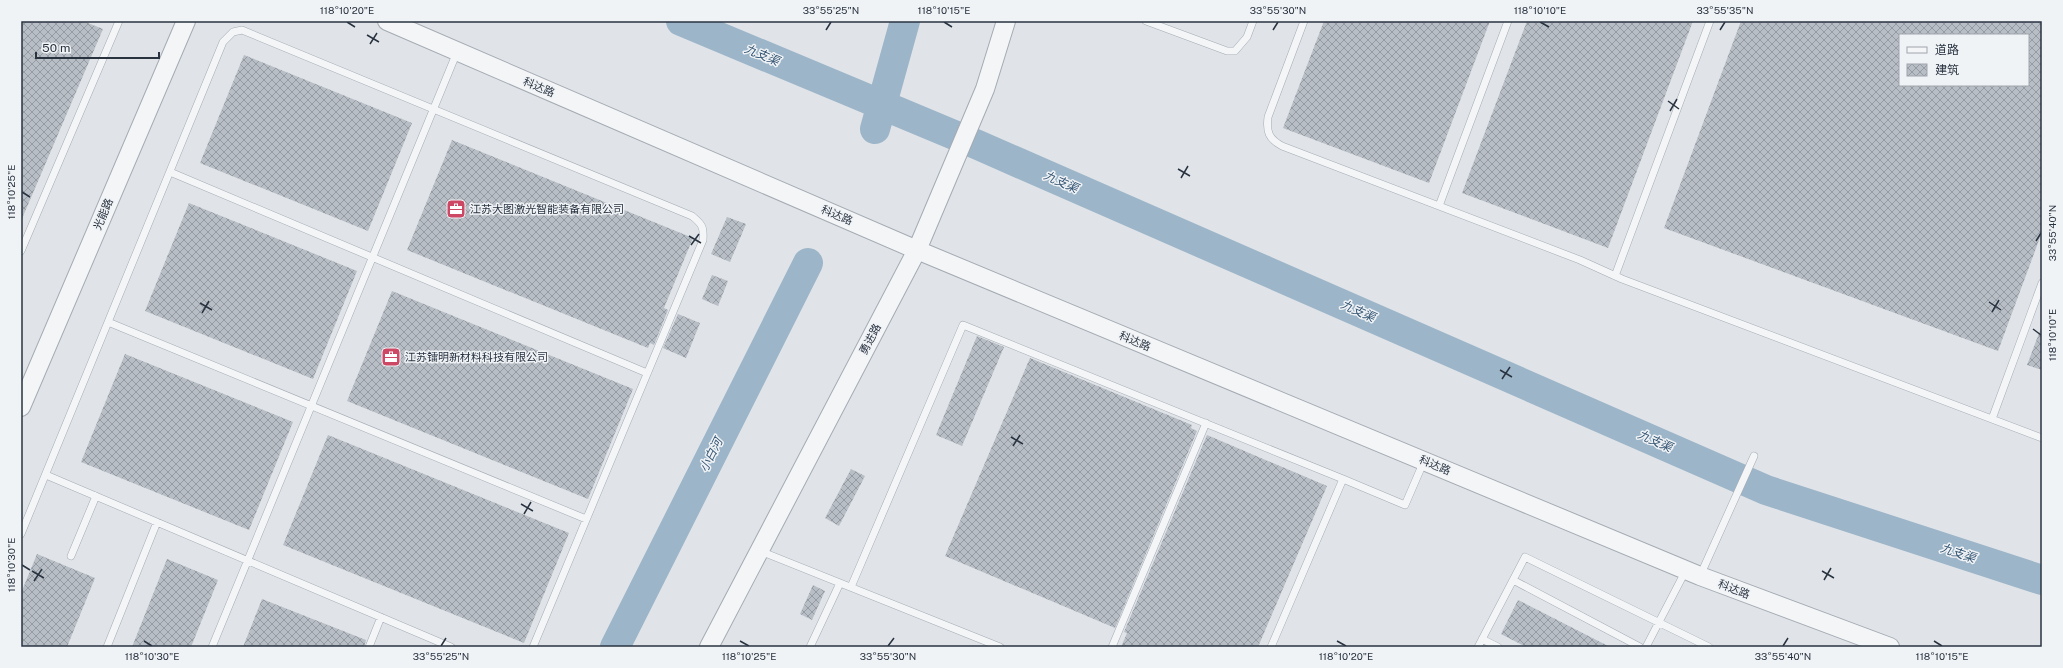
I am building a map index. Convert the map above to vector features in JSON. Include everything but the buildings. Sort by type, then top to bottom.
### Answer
[{"type":"street","name":"光能路","points":[[21,406],[186,21]]},
{"type":"street","name":"科达路","points":[[387,21],[916,250],[1693,573],[1890,647]]},
{"type":"street","name":"勇进路","points":[[709,647],[916,250],[985,89],[1006,21]]},
{"type":"lane","points":[[21,251],[119,21]]},
{"type":"lane","points":[[1146,21],[1227,51],[1235,52],[1247,37],[1253,21]]},
{"type":"lane","points":[[1304,21],[1268,117],[1267,129],[1271,140],[1282,146],[1572,257],[1615,276],[2042,438]]},
{"type":"lane","points":[[1439,206],[1508,21]]},
{"type":"lane","points":[[1615,276],[1710,21]]},
{"type":"lane","points":[[21,534],[223,42],[233,32],[242,30],[250,32],[692,216],[700,222],[704,229],[703,240],[533,647]]},
{"type":"lane","points":[[212,647],[457,51]]},
{"type":"lane","points":[[170,172],[647,373]]},
{"type":"lane","points":[[1992,419],[2042,283]]},
{"type":"lane","points":[[108,322],[586,519]]},
{"type":"lane","points":[[851,587],[963,325],[1404,505],[1424,461]]},
{"type":"lane","points":[[1112,647],[1206,423]]},
{"type":"lane","points":[[1646,647],[1659,622],[1718,536],[1754,456]]},
{"type":"lane","points":[[46,475],[451,647]]},
{"type":"lane","points":[[1271,647],[1343,479]]},
{"type":"lane","points":[[71,556],[96,496]]},
{"type":"lane","points":[[107,647],[157,522]]},
{"type":"lane","points":[[759,551],[1000,647]]},
{"type":"lane","points":[[1478,647],[1525,557],[1709,647]]},
{"type":"lane","points":[[1512,580],[1640,647]]},
{"type":"lane","points":[[810,647],[840,583]]},
{"type":"lane","points":[[369,647],[381,617]]},
{"type":"lane","points":[[1482,639],[1498,647]]},
{"type":"waterway","name":"九支渠","points":[[681,21],[978,145],[1766,490],[2042,580]]},
{"type":"waterway","points":[[875,129],[905,21]]},
{"type":"waterway","name":"小白河","points":[[615,647],[808,263]]},
{"type":"place","name":"江苏大图激光智能装备有限公司","points":[[456,209]]},
{"type":"place","name":"江苏镭明新材料科技有限公司","points":[[391,357]]}]
